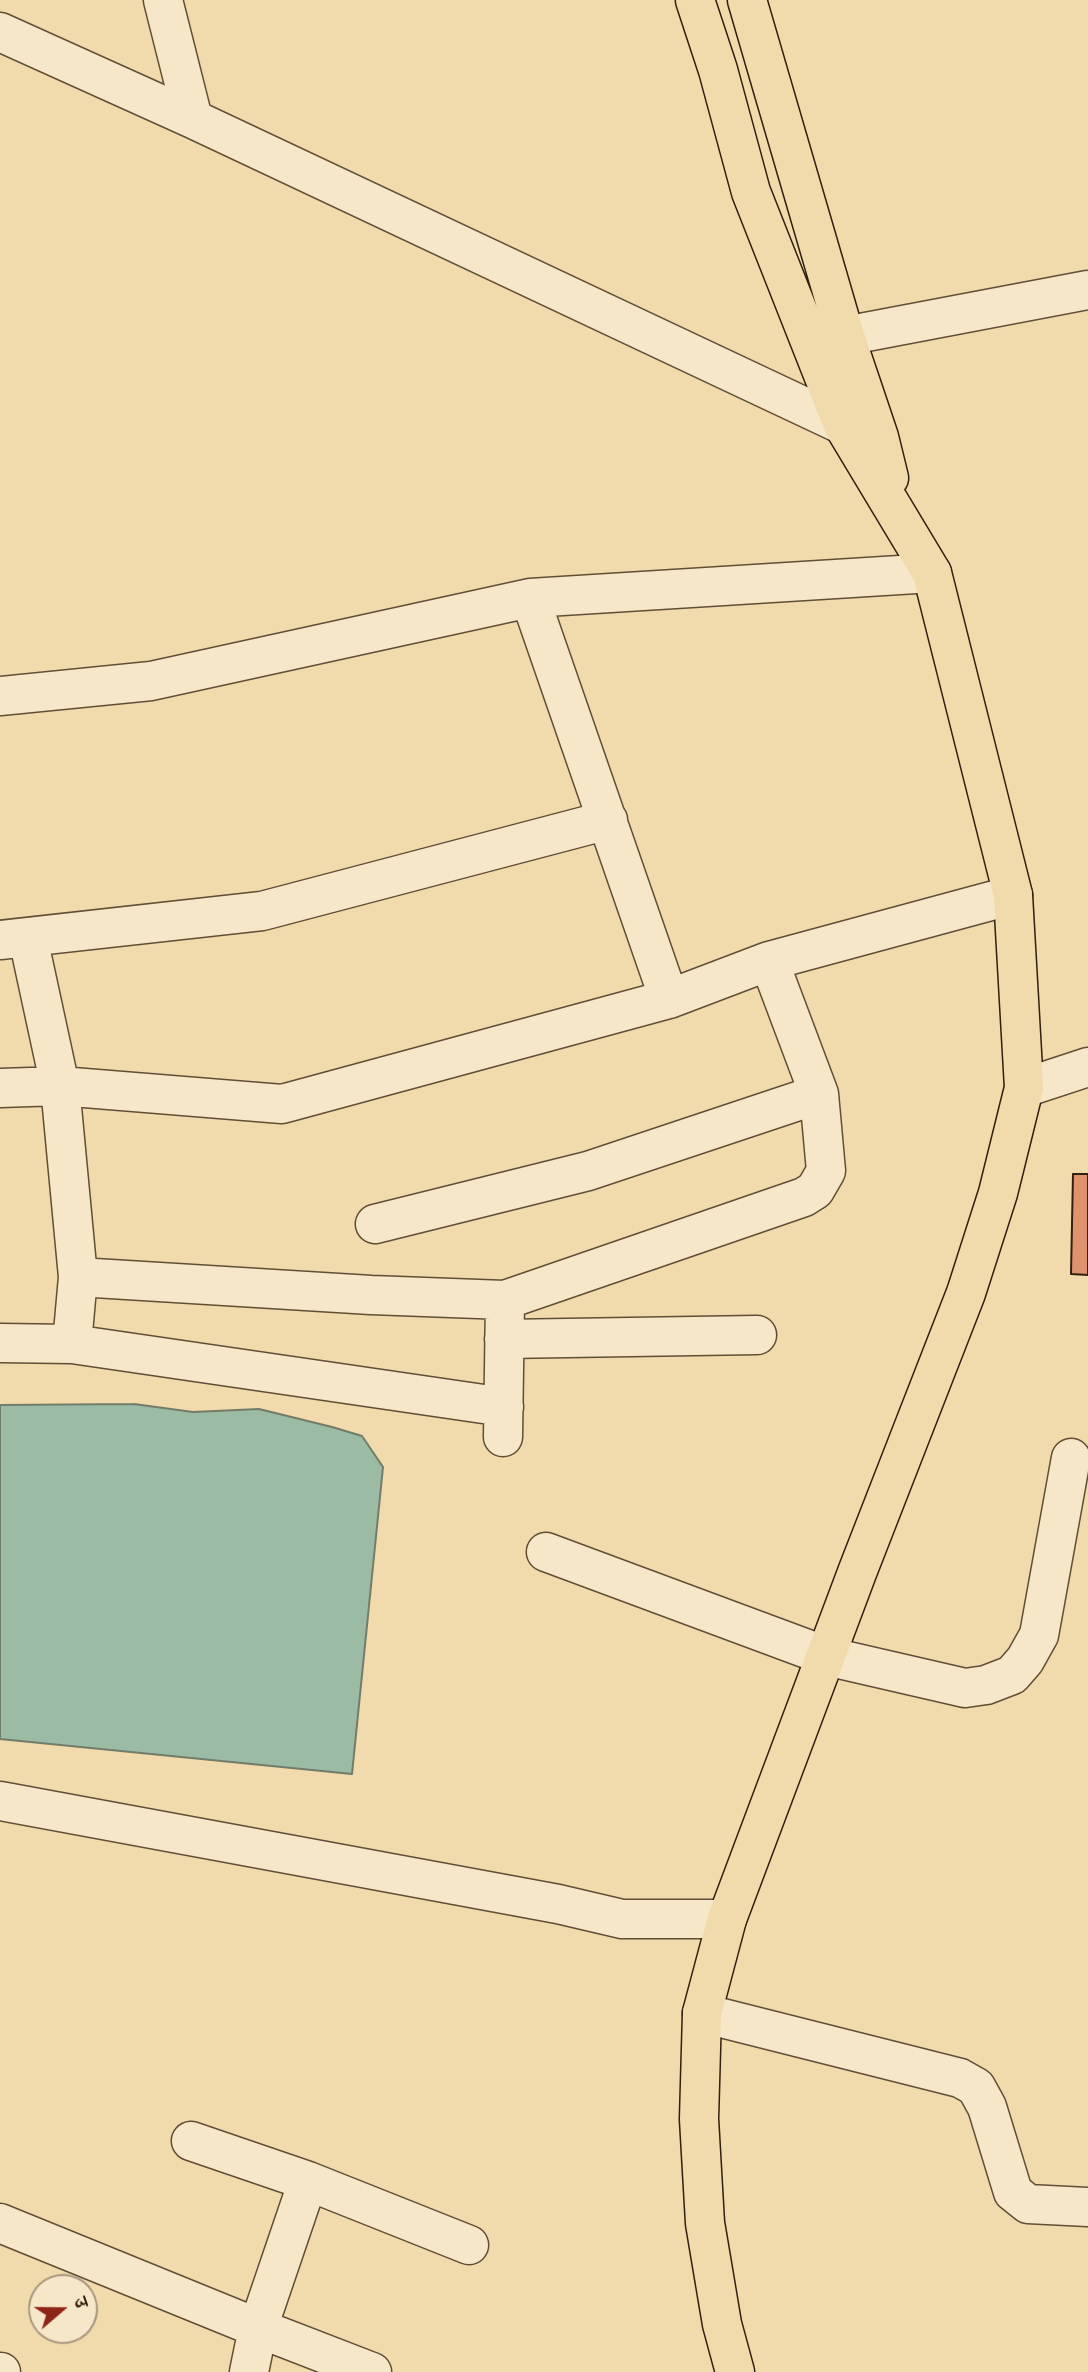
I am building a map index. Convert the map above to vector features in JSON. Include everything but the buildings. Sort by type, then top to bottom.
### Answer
[{"type":"main road","points":[[695,0],[718,70],[751,192],[843,425],[932,573],[1013,895],[1024,1087],[998,1193],[966,1293],[727,1919],[702,2013],[699,2119],[705,2223],[722,2324],[735,2372]]},
{"type":"main road","points":[[747,0],[845,336],[879,437],[898,514]]},
{"type":"street","points":[[163,0],[193,119]]},
{"type":"street","points":[[0,32],[193,119],[843,425],[879,437]]},
{"type":"street","points":[[845,336],[1088,290]]},
{"type":"street","points":[[0,696],[151,681],[530,598],[932,573]]},
{"type":"street","points":[[530,598],[669,999]]},
{"type":"street","points":[[72,1344],[78,1277],[60,1086],[14,939],[262,911],[608,820]]},
{"type":"street","points":[[0,1088],[60,1086],[282,1104],[669,999],[769,961],[1013,895]]},
{"type":"street","points":[[78,1277],[371,1295],[505,1300],[804,1197],[816,1190],[826,1171],[819,1094],[769,961]]},
{"type":"street","points":[[1024,1087],[1088,1067]]},
{"type":"street","points":[[375,1224],[588,1171],[819,1094]]},
{"type":"street","points":[[0,1343],[72,1344],[504,1422],[505,1300]]},
{"type":"street","points":[[504,1339],[757,1335]]},
{"type":"street","points":[[546,1552],[826,1656],[965,1688],[986,1685],[1012,1675],[1025,1660],[1039,1635],[1071,1458]]},
{"type":"street","points":[[0,1801],[558,1904],[622,1919],[727,1919]]},
{"type":"street","points":[[702,2013],[960,2077],[976,2087],[987,2107],[1013,2192],[1028,2204],[1088,2207]]},
{"type":"street","points":[[191,2141],[308,2181],[469,2245]]},
{"type":"street","points":[[249,2372],[258,2329],[308,2181]]},
{"type":"street","points":[[0,2223],[258,2329],[372,2372]]},
{"type":"shaded area","points":[[134,1404],[193,1412],[259,1409],[332,1427],[362,1436],[383,1467],[352,1774],[0,1739],[0,1405]]}]
